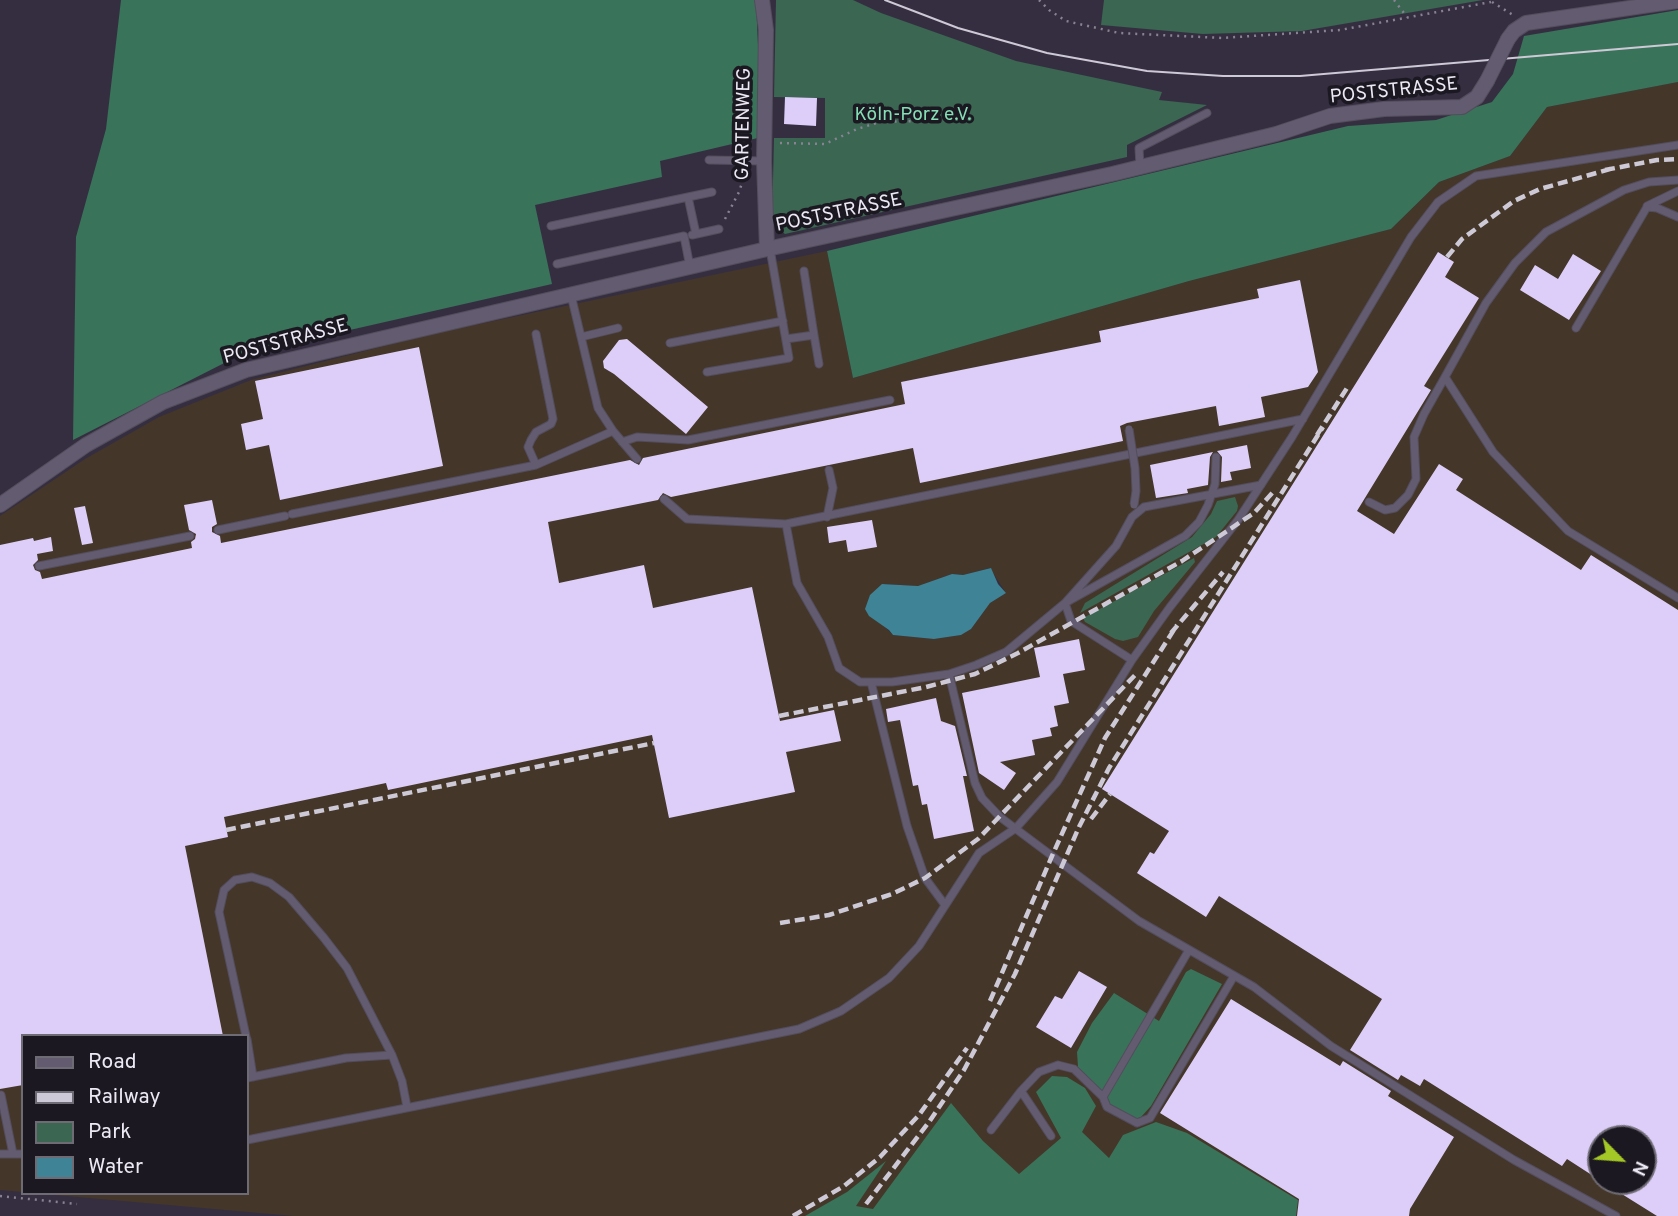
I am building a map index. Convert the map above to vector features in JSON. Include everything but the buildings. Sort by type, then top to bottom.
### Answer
[{"type":"street","name":"GARTENWEG","points":[[762,0],[766,30],[764,161],[769,249]]},
{"type":"street","points":[[1526,23],[1678,1]]},
{"type":"street","name":"POSTSTRASSE","points":[[0,505],[86,445],[163,402],[246,370],[769,249],[1140,168],[1276,134],[1330,116],[1384,109],[1462,107],[1477,97],[1508,39],[1526,23]]},
{"type":"lane","points":[[1140,168],[1139,148],[1207,113]]},
{"type":"lane","points":[[248,1140],[799,1029],[842,1011],[889,978],[919,946],[979,853],[1016,828],[1057,782],[1132,660],[1238,520],[1261,485],[1411,237],[1438,202],[1476,176],[1678,145]]},
{"type":"lane","points":[[709,160],[764,161]]},
{"type":"lane","points":[[1369,502],[1385,510],[1395,508],[1408,495],[1416,479],[1415,437],[1424,414],[1486,303],[1515,263],[1546,232],[1624,190],[1649,182],[1678,180]]},
{"type":"lane","points":[[1576,328],[1647,206],[1678,191]]},
{"type":"lane","points":[[551,226],[712,192]]},
{"type":"lane","points":[[688,197],[696,234]]},
{"type":"lane","points":[[1647,206],[1678,217]]},
{"type":"lane","points":[[557,264],[719,229]]},
{"type":"lane","points":[[684,236],[690,267]]},
{"type":"lane","points":[[707,373],[789,358],[769,249]]},
{"type":"lane","points":[[803,271],[819,364]]},
{"type":"lane","points":[[571,294],[598,408],[637,459]]},
{"type":"lane","points":[[670,342],[783,321]]},
{"type":"lane","points":[[581,337],[618,328]]},
{"type":"lane","points":[[536,334],[553,419],[551,424],[536,432],[528,447],[536,465]]},
{"type":"lane","points":[[786,339],[814,335]]},
{"type":"lane","points":[[1445,377],[1493,452],[1568,531],[1678,598]]},
{"type":"lane","points":[[622,442],[637,437],[688,440],[890,400]]},
{"type":"lane","points":[[664,499],[687,519],[786,524],[1303,419]]},
{"type":"lane","points":[[786,524],[797,583],[828,637],[839,668],[860,682],[892,682],[949,674],[1006,652],[1065,603],[1116,546],[1132,517],[1136,491],[1129,429]]},
{"type":"lane","points":[[218,530],[536,465],[613,431]]},
{"type":"lane","points":[[1065,603],[1185,536],[1199,522],[1208,505],[1215,484],[1216,457]]},
{"type":"lane","points":[[827,517],[833,488],[829,470]]},
{"type":"lane","points":[[1132,517],[1144,508],[1154,505],[1261,485]]},
{"type":"lane","points":[[39,566],[190,536]]},
{"type":"lane","points":[[1065,603],[1072,621],[1132,660]]},
{"type":"lane","points":[[949,674],[975,783],[990,808],[1139,921],[1254,987],[1331,1046],[1514,1160],[1616,1216]]},
{"type":"lane","points":[[871,682],[907,826],[925,878],[945,905]]},
{"type":"lane","points":[[245,1034],[219,912],[225,890],[235,880],[252,877],[270,883],[289,897],[347,968],[392,1055],[402,1081],[407,1107]]},
{"type":"lane","points":[[1103,1097],[1189,950]]},
{"type":"lane","points":[[991,1130],[1039,1072],[1058,1065],[1074,1069],[1103,1097],[1107,1107],[1137,1123],[1150,1118],[1234,976]]},
{"type":"lane","points":[[248,1057],[250,1077],[346,1058],[392,1055]]},
{"type":"lane","points":[[1021,1091],[1051,1136]]},
{"type":"lane","points":[[1,1095],[13,1154]]},
{"type":"lane","points":[[0,1154],[21,1154]]},
{"type":"path","points":[[1039,0],[1066,20],[1119,33],[1155,36],[1222,38],[1313,34],[1490,1],[1526,23]]},
{"type":"path","points":[[1394,0],[1407,17]]},
{"type":"path","points":[[764,142],[825,144],[880,121],[951,120]]},
{"type":"path","points":[[719,229],[740,192],[747,161]]},
{"type":"path","points":[[0,1196],[77,1204]]},
{"type":"shaded area","points":[[1678,82],[1678,1216],[294,1216],[55,1195],[248,1195],[248,1034],[21,1034],[21,1192],[0,1190],[0,516],[85,459],[159,417],[251,380],[432,334],[827,251],[853,378],[1189,281],[1391,229],[1439,182],[1510,156],[1547,107]],"holes":[[[990,568],[1006,593],[990,603],[971,629],[961,635],[934,639],[893,635],[883,625],[882,584],[918,586],[952,574],[963,575]]]},
{"type":"green space","points":[[121,0],[756,0],[762,137],[660,161],[662,177],[535,205],[552,284],[240,355],[73,440],[76,237],[106,129]]},
{"type":"green space","name":"Köln-Porz e.V.","points":[[776,0],[853,0],[881,13],[1016,61],[1162,92],[1159,100],[1207,105],[1127,145],[1127,157],[785,234],[772,223],[774,138],[825,138],[825,98],[774,97]]},
{"type":"green space","points":[[1104,0],[1483,0],[1302,31],[1203,34],[1101,25]]},
{"type":"green space","points":[[1678,10],[1678,82],[1547,107],[1510,156],[1439,182],[1391,229],[1189,281],[853,378],[827,251],[1348,126],[1436,120],[1492,102],[1513,74],[1524,36]]},
{"type":"green space","points":[[1235,497],[1237,511],[1216,537],[1080,613],[1085,603],[1192,537],[1211,514],[1217,501]]},
{"type":"green space","points":[[1194,558],[1195,562],[1154,611],[1138,637],[1123,641],[1115,639],[1085,622],[1083,618]]},
{"type":"green space","points":[[1191,969],[1222,984],[1151,1106],[1141,1117],[1135,1119],[1111,1106],[1107,1096],[1078,1067],[1077,1052],[1092,1023],[1114,993],[1159,1021],[1186,972]]},
{"type":"green space","points":[[1052,1076],[1067,1077],[1085,1088],[1096,1106],[1082,1132],[1109,1158],[1123,1135],[1156,1122],[1187,1133],[1298,1200],[1296,1216],[805,1216],[847,1192],[886,1161],[856,1206],[873,1209],[951,1103],[983,1141],[1019,1174],[1061,1138],[1036,1092]]},
{"type":"water","points":[[991,568],[998,584],[1006,593],[990,603],[971,629],[961,635],[934,639],[893,635],[869,616],[865,609],[870,595],[882,584],[918,586],[952,574],[963,575]]},
{"type":"tram line","points":[[885,0],[958,28],[1047,53],[1147,71],[1223,76],[1300,76],[1678,44]]},
{"type":"railway","points":[[1605,170],[1657,160],[1678,159]]},
{"type":"railway","points":[[1447,257],[1462,239],[1514,201],[1540,189],[1614,168]]},
{"type":"railway","points":[[1317,435],[1347,388]]},
{"type":"railway","points":[[866,1204],[929,1122],[964,1070],[1015,974],[1079,827],[1109,768],[1323,427]]},
{"type":"railway","points":[[779,716],[926,687],[975,674],[1018,653],[1182,561],[1254,513],[1274,491]]},
{"type":"railway","points":[[1171,633],[1223,572]]},
{"type":"railway","points":[[990,1001],[1105,738],[1177,625]]},
{"type":"railway","points":[[780,923],[829,915],[892,894],[925,878],[978,839],[1137,673]]},
{"type":"railway","points":[[226,830],[654,743]]},
{"type":"railway","points":[[1091,819],[1110,794]]},
{"type":"railway","points":[[793,1216],[844,1186],[880,1157],[919,1115],[967,1048]]}]
